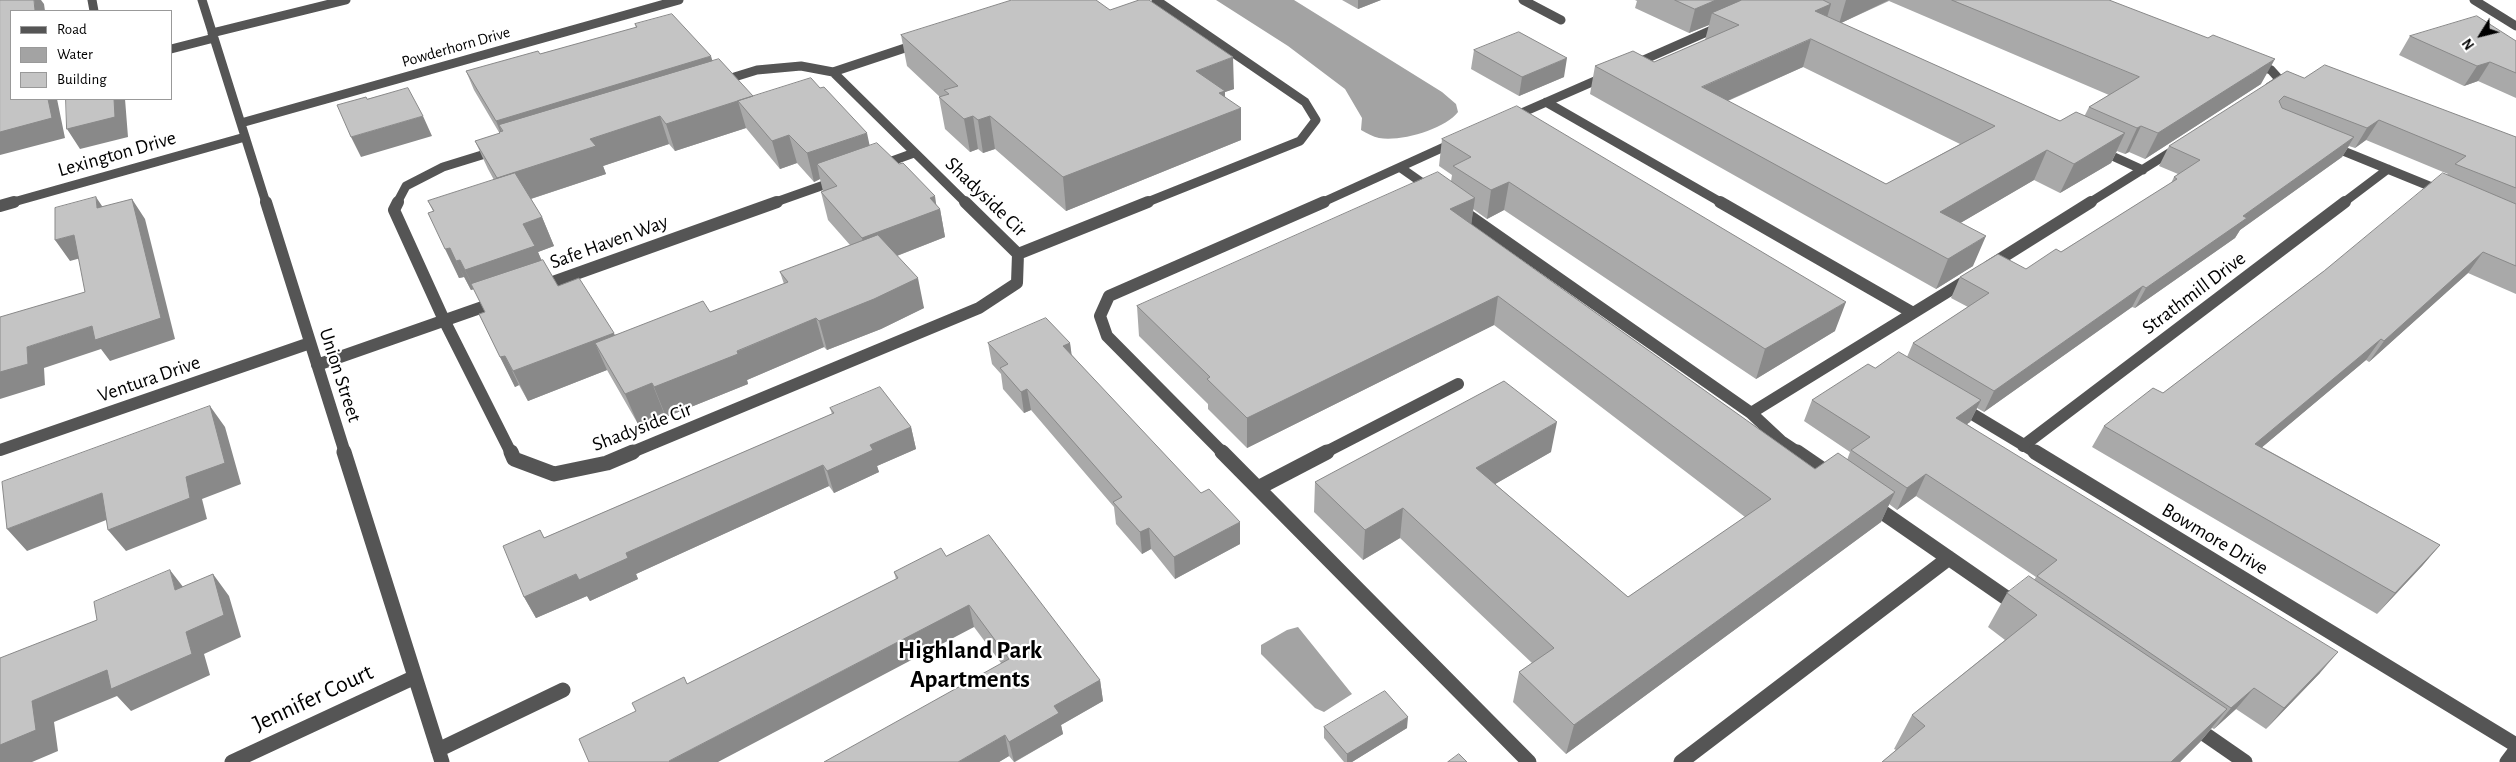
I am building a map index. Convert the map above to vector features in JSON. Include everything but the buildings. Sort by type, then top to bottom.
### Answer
[{"type":"street","name":"Union Street","points":[[202,0],[440,756]]},
{"type":"street","points":[[172,49],[333,2],[346,0]]},
{"type":"street","name":"Powderhorn Drive","points":[[241,123],[679,0]]},
{"type":"street","points":[[1018,254],[1300,141],[1316,120],[1305,102],[1156,0]]},
{"type":"street","points":[[1523,0],[1561,20]]},
{"type":"street","points":[[2474,0],[2516,26]]},
{"type":"street","points":[[1500,122],[1732,21]]},
{"type":"street","points":[[834,72],[934,39]]},
{"type":"street","points":[[2244,59],[2271,70],[2280,80],[2256,96]]},
{"type":"street","name":"Shadyside Cir","points":[[801,66],[834,72],[1018,254],[1017,283],[979,308],[607,463],[554,474],[514,459],[444,320],[394,210],[406,186],[443,167],[757,70],[801,66]]},
{"type":"street","points":[[1546,102],[1913,313]]},
{"type":"street","name":"Lexington Drive","points":[[0,206],[245,137]]},
{"type":"street","points":[[1464,138],[1108,296],[1100,316],[1107,336],[1529,762]]},
{"type":"street","points":[[2318,140],[2452,196]]},
{"type":"street","points":[[1751,413],[2144,170],[2184,143]]},
{"type":"street","points":[[2091,146],[2144,170]]},
{"type":"street","points":[[867,170],[914,153]]},
{"type":"street","points":[[1400,168],[1751,413],[1782,441],[1845,486]]},
{"type":"street","name":"Strathmill Drive","points":[[2023,446],[2388,169]]},
{"type":"street","name":"Safe Haven Way","points":[[529,290],[848,177]]},
{"type":"street","points":[[317,365],[510,297]]},
{"type":"street","name":"Ventura Drive","points":[[0,450],[310,343]]},
{"type":"street","points":[[1258,488],[1458,384]]},
{"type":"street","name":"Bowmore Drive","points":[[1950,401],[2516,745]]},
{"type":"street","points":[[1861,497],[2031,615]]},
{"type":"street","points":[[1681,762],[1949,558]]},
{"type":"street","name":"Jennifer Court","points":[[232,762],[415,677]]},
{"type":"street","points":[[440,756],[562,690]]},
{"type":"street","points":[[2179,717],[2245,762]]},
{"type":"street","points":[[2507,762],[2516,750]]},
{"type":"water","points":[[1216,0],[1294,0],[1442,92],[1456,104],[1458,112],[1443,124],[1422,133],[1388,139],[1372,136],[1361,130],[1362,118],[1345,89],[1288,46]]},
{"type":"water","points":[[1298,627],[1352,694],[1324,712],[1315,708],[1261,654],[1261,645],[1287,630]]},
{"type":"district","name":"Highland Park Apartments","points":[[970,664]]}]
